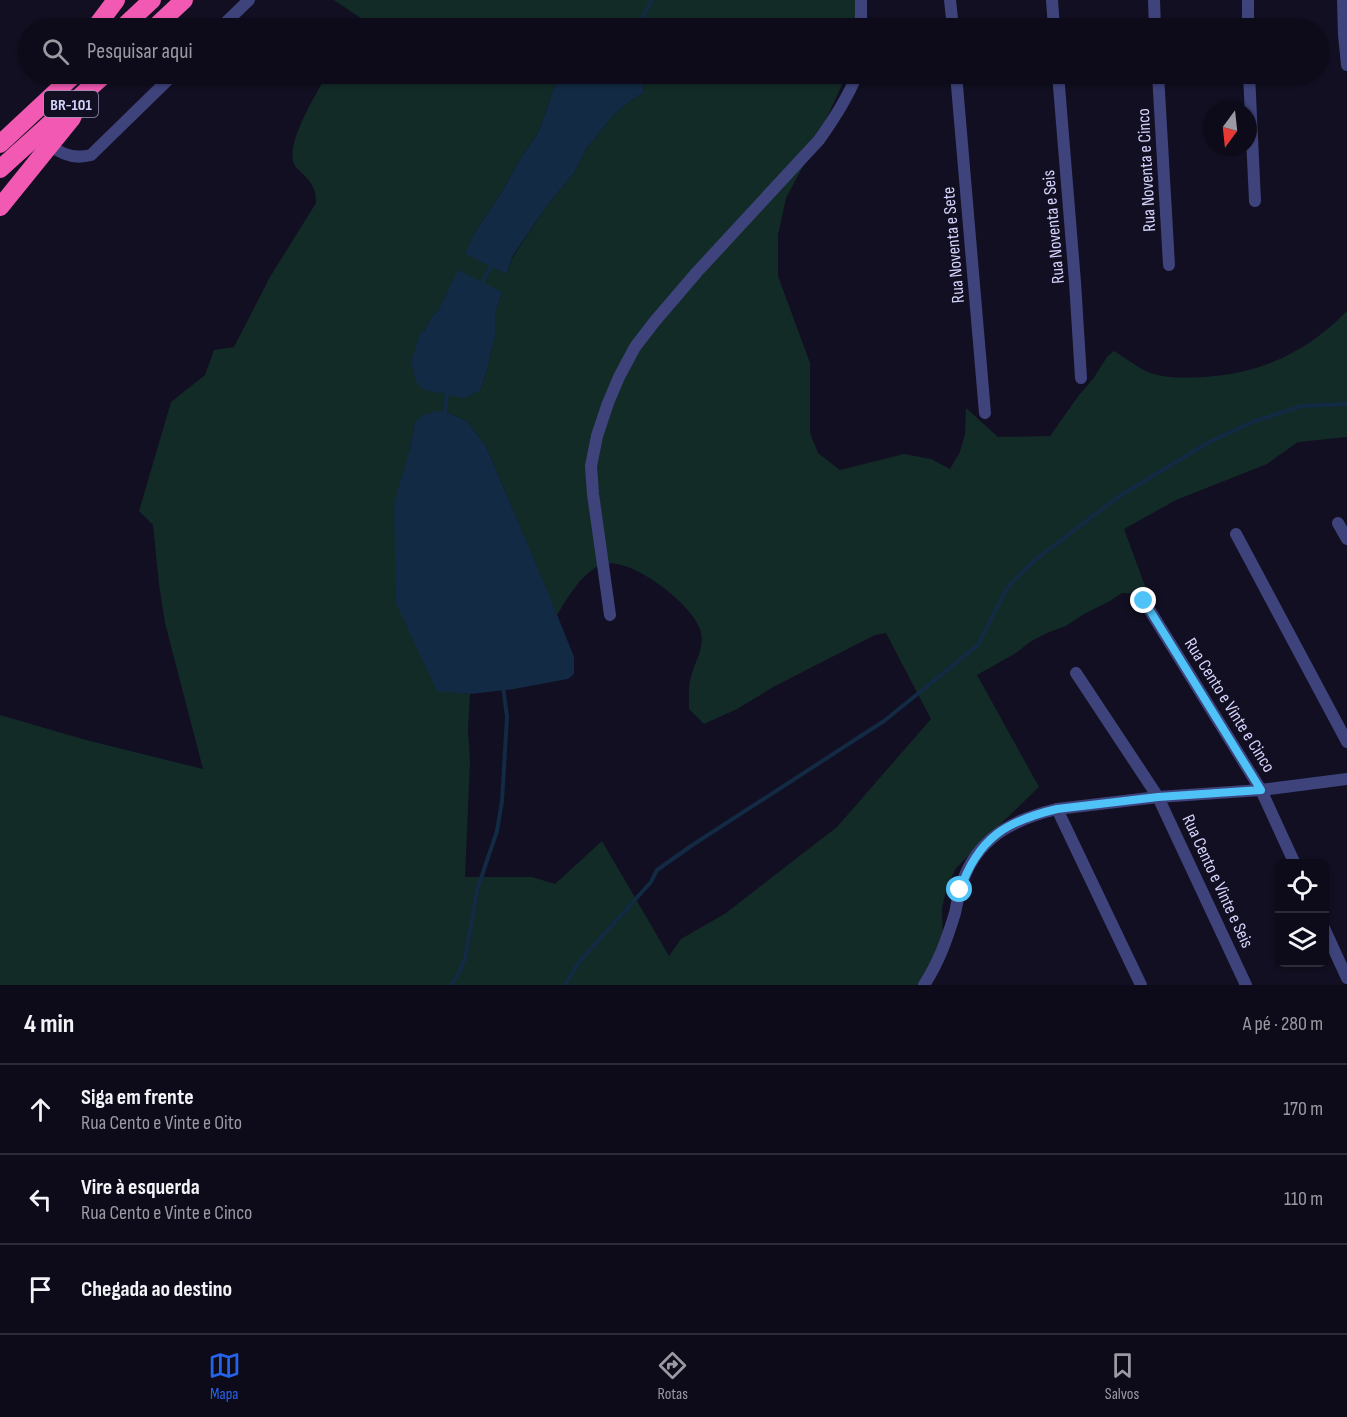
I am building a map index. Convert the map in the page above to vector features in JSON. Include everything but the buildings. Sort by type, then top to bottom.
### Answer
[{"type":"highway","points":[[102,18],[116,0]]},
{"type":"highway","points":[[133,18],[152,0]]},
{"type":"highway","points":[[164,18],[184,0]]},
{"type":"highway","name":"BR-101","points":[[0,144],[63,84]]},
{"type":"highway","name":"BR-101","points":[[0,169],[94,84]]},
{"type":"highway","points":[[0,207],[72,118],[79,97]]},
{"type":"street","points":[[230,18],[249,0]]},
{"type":"street","points":[[861,0],[861,18]]},
{"type":"street","points":[[950,0],[952,18]]},
{"type":"street","points":[[1052,0],[1053,18]]},
{"type":"street","points":[[1154,0],[1155,18]]},
{"type":"street","points":[[1248,0],[1248,18]]},
{"type":"street","points":[[1343,0],[1347,65]]},
{"type":"street","points":[[50,146],[71,157],[81,158],[92,155],[164,84]]},
{"type":"street","points":[[610,615],[591,466],[597,436],[619,377],[635,347],[675,296],[819,140],[836,116],[853,84]]},
{"type":"street","name":"Rua Noventa e Sete","points":[[958,84],[986,413]]},
{"type":"street","name":"Rua Noventa e Seis","points":[[1059,84],[1081,378]]},
{"type":"street","name":"Rua Noventa e Cinco","points":[[1159,84],[1169,265]]},
{"type":"street","points":[[1250,84],[1255,201]]},
{"type":"street","points":[[1338,523],[1347,539]]},
{"type":"street","points":[[1236,534],[1347,742]]},
{"type":"street","name":"Rua Cento e Vinte e Cinco","points":[[1144,601],[1261,790],[1293,859]]},
{"type":"street","name":"Rua Cento e Vinte e Seis","points":[[1076,673],[1158,797],[1246,985]]},
{"type":"street","points":[[924,985],[936,966],[947,939],[966,872],[985,844],[997,833],[1013,824],[1057,809],[1158,797],[1261,790],[1347,779]]},
{"type":"street","points":[[1057,809],[1141,985]]},
{"type":"street","points":[[1329,939],[1347,978]]},
{"type":"green space","points":[[334,0],[855,0],[856,18],[361,18]]},
{"type":"green space","points":[[322,84],[555,84],[538,133],[475,232],[507,274],[512,258],[546,207],[574,173],[585,151],[610,119],[626,104],[643,93],[644,84],[842,84],[813,148],[786,198],[778,235],[778,276],[810,363],[810,433],[818,453],[840,470],[904,454],[931,459],[950,469],[960,452],[965,434],[966,408],[998,437],[1050,436],[1107,357],[1114,351],[1157,375],[1184,378],[1225,375],[1264,365],[1300,349],[1347,311],[1347,437],[1298,442],[1267,464],[1176,500],[1124,529],[1148,594],[1122,593],[1066,626],[1030,642],[1016,653],[977,675],[1039,787],[956,868],[947,887],[942,908],[943,943],[920,985],[0,985],[0,715],[86,740],[203,769],[165,623],[153,525],[139,511],[171,402],[205,375],[214,350],[234,347],[270,277],[316,203],[312,185],[295,166],[292,155],[298,131]],"holes":[[[502,292],[495,314],[495,336],[480,391],[420,333],[424,331],[447,294]],[[446,412],[467,421],[486,446],[557,615],[574,588],[585,576],[598,566],[610,563],[640,572],[656,582],[684,606],[694,618],[700,629],[702,642],[690,681],[689,709],[704,724],[737,709],[775,686],[875,635],[886,633],[931,719],[837,827],[726,913],[681,939],[669,956],[602,841],[555,884],[532,877],[465,877],[470,761],[468,730],[470,694],[437,690],[409,452],[415,422]]]},
{"type":"water","points":[[555,84],[644,84],[643,93],[626,104],[610,119],[585,151],[574,173],[546,207],[512,257],[507,274],[465,254],[475,232],[538,133]]},
{"type":"water","points":[[458,270],[502,292],[495,314],[495,336],[480,391],[464,398],[425,390],[417,384],[411,362],[420,333],[424,331],[439,309]]},
{"type":"water","points":[[437,411],[446,412],[467,421],[486,446],[574,657],[574,674],[568,679],[470,694],[437,691],[396,604],[394,504],[415,422],[425,414]]},
{"type":"waterway","points":[[642,18],[652,0]]},
{"type":"waterway","points":[[481,285],[493,263]]},
{"type":"waterway","points":[[445,415],[447,392]]},
{"type":"waterway","points":[[565,985],[579,962],[651,882],[657,870],[884,721],[978,645],[1012,582],[1035,560],[1118,497],[1209,442],[1255,421],[1302,406],[1347,404]]},
{"type":"waterway","points":[[451,985],[465,958],[477,890],[497,831],[502,801],[507,717],[503,686]]},
{"type":"route","points":[[960,890],[966,872],[985,844],[997,833],[1013,824],[1041,813],[1158,797],[1261,790],[1144,601]]}]
